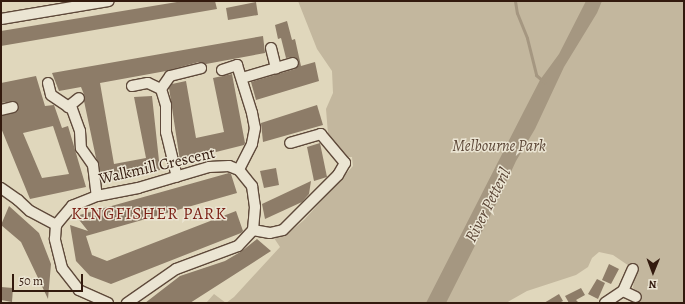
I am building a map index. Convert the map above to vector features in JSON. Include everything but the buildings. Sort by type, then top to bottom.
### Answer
[{"type":"street","points":[[1,20],[109,1]]},
{"type":"street","points":[[271,48],[276,68]]},
{"type":"street","points":[[242,78],[293,63]]},
{"type":"street","points":[[222,70],[237,65],[242,78],[254,128],[252,144],[238,170]]},
{"type":"street","points":[[161,89],[170,76],[201,68]]},
{"type":"street","points":[[48,83],[50,95],[72,110],[80,131],[81,148],[93,165],[97,196]]},
{"type":"street","points":[[132,86],[148,83],[161,89],[166,105],[166,132],[177,177]]},
{"type":"street","points":[[68,107],[79,98]]},
{"type":"street","points":[[1,110],[13,107]]},
{"type":"street","points":[[127,303],[176,269],[238,246],[253,230],[270,234],[283,230],[338,174],[345,163],[321,134],[290,142]]},
{"type":"street","name":"Walkmill Crescent","points":[[56,224],[72,206],[97,196],[138,188],[209,167],[229,166],[238,170],[252,186],[255,207],[253,230]]},
{"type":"street","points":[[1,188],[30,211],[56,224],[54,239],[62,268],[79,290],[108,303]]},
{"type":"street","points":[[605,303],[623,291],[633,269]]},
{"type":"street","points":[[623,291],[636,297]]},
{"type":"green space","name":"Melbourne Park","points":[[298,1],[684,1],[684,303],[637,303],[640,295],[633,288],[635,270],[613,255],[599,252],[592,258],[588,267],[576,275],[527,291],[506,303],[226,303],[234,297],[280,247],[274,238],[285,236],[304,220],[353,166],[352,157],[347,157],[340,152],[328,134],[326,109],[333,93],[332,71],[317,49]]},
{"type":"green space","points":[[214,294],[226,303],[206,303]]},
{"type":"water","name":"River Petteril","points":[[586,1],[602,1],[597,13],[564,67],[535,129],[516,161],[446,303],[426,303],[540,80],[559,54]]},
{"type":"waterway","points":[[515,1],[517,13],[527,38],[536,75],[544,82]]},
{"type":"district","name":"KINGFISHER PARK","points":[[149,214]]}]
